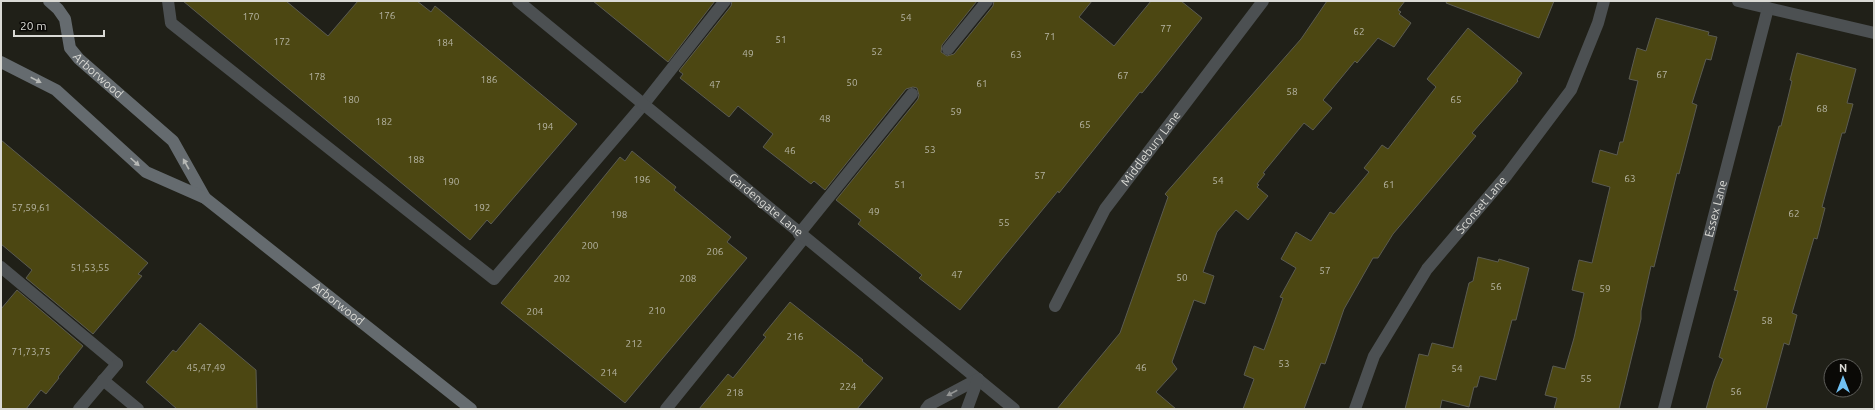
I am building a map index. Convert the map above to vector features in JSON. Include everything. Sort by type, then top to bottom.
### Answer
[{"type":"street","name":"Arborwood","points":[[49,1],[58,9],[65,19],[70,48],[79,59],[173,141],[205,198]]},
{"type":"street","points":[[168,1],[171,23],[494,279],[643,105],[725,1]]},
{"type":"street","name":"Gardengate Lane","points":[[518,1],[801,236],[1014,409]]},
{"type":"street","points":[[948,49],[987,1]]},
{"type":"street","name":"Middlebury Lane","points":[[1055,306],[1105,209],[1263,1]]},
{"type":"street","name":"Sconset Lane","points":[[1355,409],[1374,356],[1427,269],[1507,174],[1571,90],[1598,23],[1604,1]]},
{"type":"street","points":[[1738,1],[1874,32]]},
{"type":"street","name":"Essex Lane","points":[[1664,409],[1768,8]]},
{"type":"street","name":"Arborwood","points":[[1,62],[56,90],[146,172],[205,198],[471,409]]},
{"type":"street","points":[[666,409],[912,94]]},
{"type":"street","points":[[1,267],[117,364],[78,409]]},
{"type":"street","points":[[926,409],[929,405],[978,379]]},
{"type":"street","points":[[967,409],[978,379]]},
{"type":"street","points":[[103,380],[138,409]]},
{"type":"building","points":[[183,1],[286,1],[328,36],[358,1],[417,1],[431,12],[435,6],[577,124],[491,224],[487,220],[470,240]]},
{"type":"building","points":[[593,1],[715,1],[668,62]]},
{"type":"building","points":[[732,1],[977,1],[942,45],[941,52],[947,56],[954,54],[993,6],[994,1],[1092,1],[1079,17],[1114,46],[1151,1],[1181,1],[1202,18],[1142,93],[1140,92],[1059,193],[1058,191],[960,310],[919,278],[922,275],[858,224],[861,220],[836,200],[918,99],[919,95],[917,88],[913,87],[906,89],[825,190],[814,181],[811,184],[763,147],[773,134],[738,106],[729,117],[680,78],[683,74],[679,71],[731,6]]},
{"type":"building","points":[[1327,1],[1405,1],[1398,10],[1401,12],[1399,14],[1411,23],[1394,47],[1378,38],[1357,63],[1355,61],[1323,100],[1332,108],[1313,130],[1304,123],[1263,173],[1265,174],[1257,184],[1259,185],[1257,187],[1268,196],[1248,220],[1236,210],[1217,232],[1203,272],[1214,276],[1205,304],[1194,300],[1172,362],[1177,369],[1156,392],[1176,409],[1057,409],[1120,333],[1168,197],[1165,194],[1301,39]]},
{"type":"building","points":[[1447,1],[1554,1],[1539,38],[1446,3]]},
{"type":"building","points":[[1656,18],[1709,32],[1708,35],[1717,37],[1711,60],[1706,59],[1692,103],[1697,105],[1679,174],[1677,173],[1654,267],[1651,266],[1641,311],[1641,319],[1619,409],[1554,409],[1557,398],[1545,395],[1553,366],[1565,369],[1574,338],[1584,293],[1572,290],[1579,260],[1592,263],[1610,187],[1592,182],[1600,150],[1617,155],[1620,142],[1623,142],[1638,81],[1629,79],[1637,48],[1646,51]]},
{"type":"building","points":[[1468,28],[1522,73],[1517,80],[1518,81],[1472,133],[1476,136],[1393,234],[1378,258],[1373,258],[1344,309],[1325,364],[1321,363],[1304,409],[1243,409],[1254,379],[1244,375],[1254,346],[1264,350],[1283,298],[1280,297],[1296,268],[1281,259],[1296,232],[1311,241],[1330,212],[1334,214],[1369,172],[1364,168],[1382,145],[1388,149],[1436,87],[1427,79]]},
{"type":"building","points":[[1797,53],[1856,69],[1847,103],[1853,104],[1845,133],[1842,133],[1822,207],[1825,208],[1817,239],[1814,238],[1792,313],[1797,315],[1789,345],[1784,343],[1766,409],[1706,409],[1714,381],[1723,359],[1719,357],[1738,291],[1734,290],[1779,126],[1781,126]]},
{"type":"building","points":[[1,140],[148,263],[138,274],[142,276],[93,334],[26,278],[32,270],[1,244]]},
{"type":"building","points":[[632,151],[676,187],[674,190],[731,237],[727,242],[747,258],[625,403],[501,303],[620,157],[625,161]]},
{"type":"building","points":[[1478,257],[1498,262],[1499,259],[1529,268],[1516,320],[1512,320],[1496,380],[1480,376],[1477,387],[1474,387],[1469,407],[1442,400],[1440,409],[1405,409],[1419,354],[1428,356],[1432,343],[1453,348],[1469,283],[1473,281]]},
{"type":"building","points":[[17,290],[83,346],[46,394],[41,390],[26,409],[1,409],[1,309]]},
{"type":"building","points":[[790,302],[863,360],[862,361],[883,378],[857,409],[699,409],[728,374],[733,378],[766,337],[763,335]]},
{"type":"building","points":[[200,323],[256,370],[257,409],[177,409],[146,382],[173,350],[176,352]]}]
